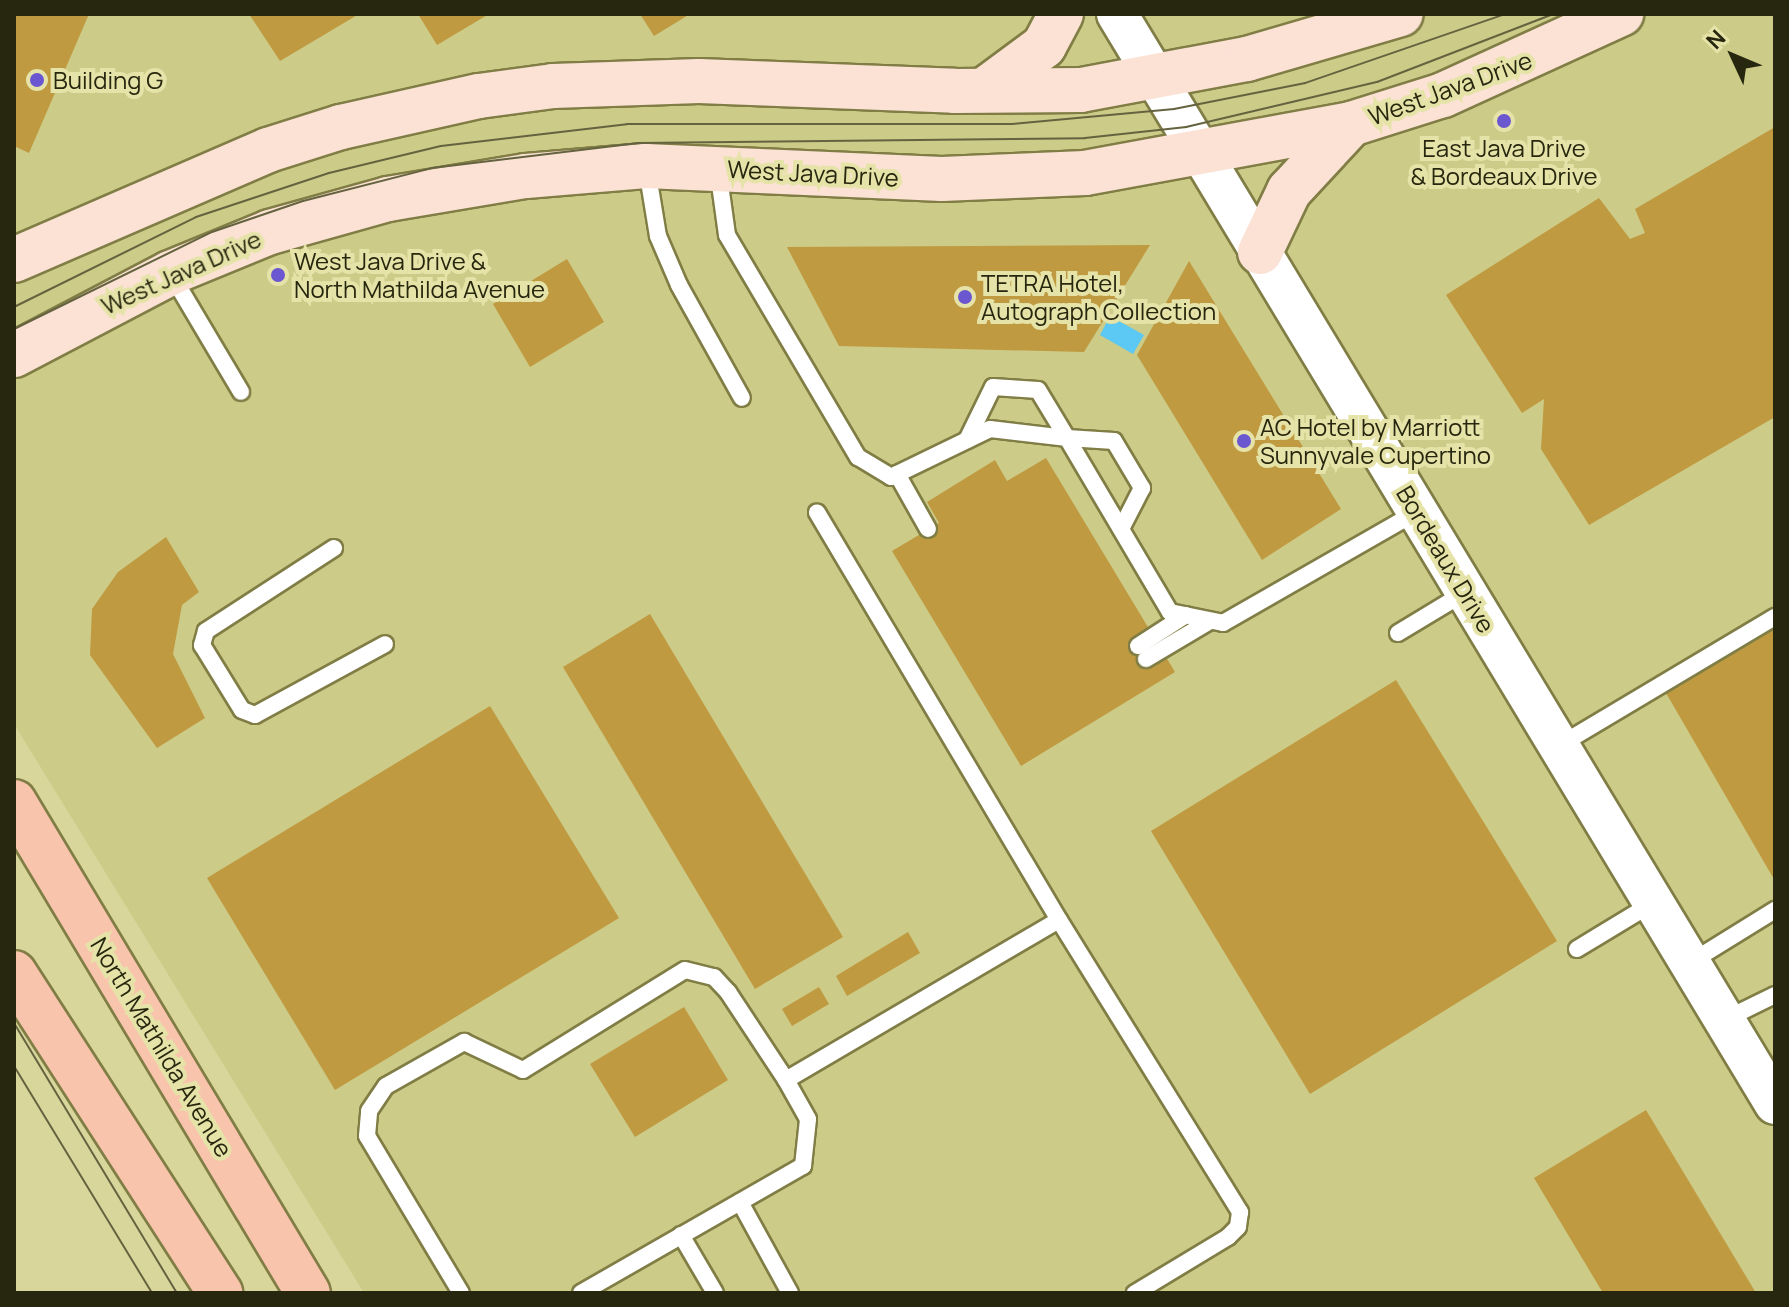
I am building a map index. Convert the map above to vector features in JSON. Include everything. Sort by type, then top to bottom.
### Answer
[{"type":"main road","points":[[986,89],[1044,46],[1061,14]]},
{"type":"main road","points":[[14,260],[268,150],[341,127],[479,96],[553,86],[699,81],[1081,90],[1247,59],[1401,14]]},
{"type":"main road","name":"West Java Drive","points":[[14,355],[170,273],[270,232],[388,199],[526,176],[646,166],[1013,178],[1085,173],[1201,155],[1351,124],[1472,83],[1621,14]]},
{"type":"main road","points":[[1260,252],[1289,191],[1351,124]]},
{"type":"main road","name":"North Mathilda Avenue","points":[[14,802],[308,1293]]},
{"type":"main road","points":[[14,973],[220,1293]]},
{"type":"street","name":"Bordeaux Drive","points":[[1117,14],[1775,1104]]},
{"type":"lane","points":[[646,166],[658,236],[679,285],[742,398]]},
{"type":"lane","points":[[718,168],[727,235],[858,457],[891,477],[990,429],[1114,441],[1142,488],[1121,529]]},
{"type":"lane","points":[[170,273],[241,392]]},
{"type":"lane","points":[[967,440],[993,387],[1038,390],[1170,612],[1210,621],[1223,623],[1417,511]]},
{"type":"lane","points":[[897,474],[928,529]]},
{"type":"lane","points":[[817,513],[1059,920],[1240,1212],[1238,1227],[1228,1237],[1135,1293]]},
{"type":"lane","points":[[334,548],[206,631],[202,645],[242,710],[255,715],[385,644]]},
{"type":"lane","points":[[1398,633],[1466,592]]},
{"type":"lane","points":[[1186,615],[1142,652],[1210,621]]},
{"type":"lane","points":[[1559,746],[1775,617]]},
{"type":"lane","points":[[1577,949],[1653,903]]},
{"type":"lane","points":[[1689,963],[1775,910]]},
{"type":"lane","points":[[786,1080],[1059,920]]},
{"type":"lane","points":[[461,1293],[367,1136],[369,1111],[386,1086],[464,1042],[523,1070],[685,970],[714,977],[728,992],[808,1119],[803,1166],[581,1293]]},
{"type":"lane","points":[[1724,1020],[1775,995]]},
{"type":"lane","points":[[740,1202],[790,1293]]},
{"type":"lane","points":[[681,1235],[715,1293]]},
{"type":"shaded area","points":[[14,14],[1775,14],[1775,1293],[364,1293],[14,724]]},
{"type":"water","points":[[1110,316],[1144,335],[1133,354],[1100,335]]},
{"type":"building","name":"Building G","points":[[14,14],[89,14],[29,153],[14,146]]},
{"type":"building","points":[[249,14],[359,14],[280,61]]},
{"type":"building","points":[[418,14],[489,14],[437,45]]},
{"type":"building","points":[[640,14],[690,14],[654,36]]},
{"type":"building","points":[[1775,127],[1775,417],[1589,525],[1541,449],[1544,399],[1522,413],[1446,295],[1599,198],[1630,239],[1645,233],[1635,209]]},
{"type":"building","name":"TETRA Hotel, Autograph Collection","points":[[1150,245],[1084,352],[839,346],[787,247]]},
{"type":"building","points":[[567,259],[604,322],[530,367],[493,304]]},
{"type":"building","name":"AC Hotel by Marriott Sunnyvale Cupertino","points":[[1189,261],[1341,509],[1262,560],[1137,355]]},
{"type":"building","points":[[1046,458],[1175,672],[1021,766],[892,551],[939,523],[927,502],[995,460],[1007,481]]},
{"type":"building","points":[[166,537],[199,592],[182,605],[173,654],[205,718],[157,748],[90,655],[92,609],[118,572]]},
{"type":"building","points":[[650,614],[843,937],[755,989],[563,667]]},
{"type":"building","points":[[1775,629],[1775,881],[1666,693]]},
{"type":"building","points":[[1396,680],[1557,941],[1310,1094],[1151,831]]},
{"type":"building","points":[[490,706],[619,918],[335,1090],[207,878]]},
{"type":"building","points":[[908,932],[920,953],[847,996],[836,976]]},
{"type":"building","points":[[819,987],[829,1004],[792,1026],[782,1009]]},
{"type":"building","points":[[684,1007],[728,1080],[635,1137],[590,1064]]},
{"type":"building","points":[[1646,1110],[1756,1293],[1603,1293],[1534,1178]]},
{"type":"tram line","points":[[14,307],[196,217],[329,173],[441,146],[627,124],[1012,124],[1174,109],[1305,83],[1505,14]]},
{"type":"tram line","points":[[14,329],[212,232],[303,201],[432,168],[638,143],[1085,138],[1186,127],[1377,82],[1553,14]]},
{"type":"tram line","points":[[14,1023],[177,1293]]},
{"type":"tram line","points":[[14,1066],[152,1293]]},
{"type":"place","name":"Building G","points":[[37,80]]},
{"type":"place","name":"East Java Drive & Bordeaux Drive","points":[[1504,121]]},
{"type":"place","name":"West Java Drive & North Mathilda Avenue","points":[[278,275]]},
{"type":"place","name":"TETRA Hotel, Autograph Collection","points":[[965,297]]},
{"type":"place","name":"AC Hotel by Marriott Sunnyvale Cupertino","points":[[1244,441]]}]
